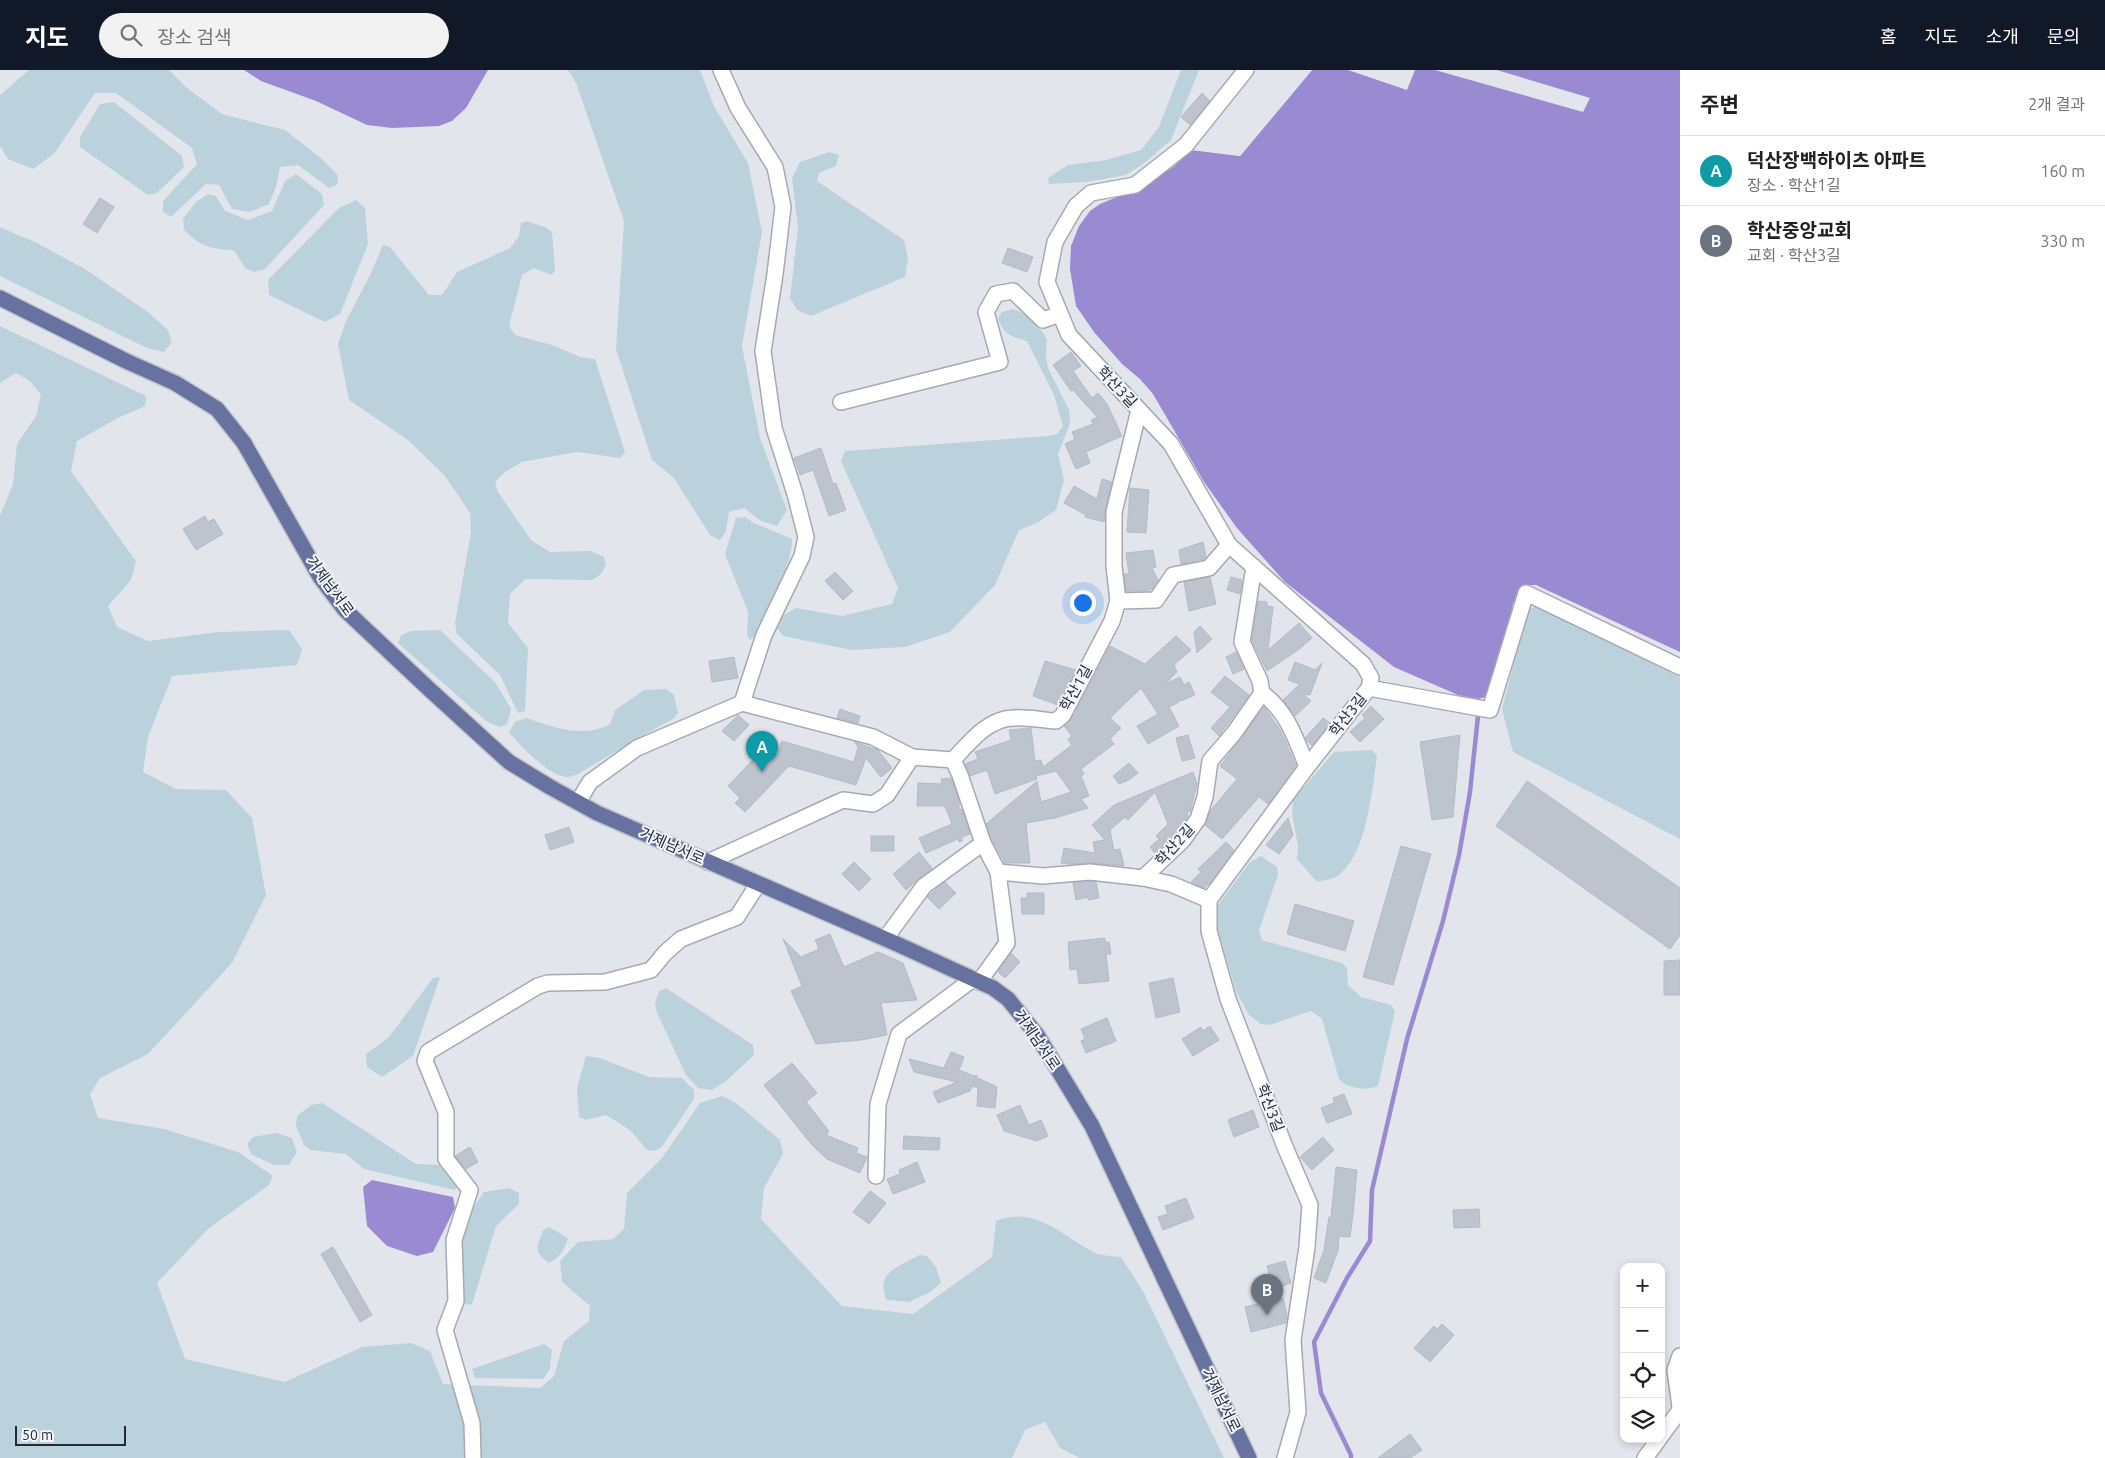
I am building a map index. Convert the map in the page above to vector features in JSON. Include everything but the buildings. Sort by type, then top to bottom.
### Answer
[{"type":"main road","name":"거제남서로","points":[[0,298],[126,361],[175,383],[217,410],[244,443],[320,577],[345,610],[428,689],[509,762],[578,802],[708,862],[885,938],[993,988],[1008,999],[1036,1035],[1092,1126],[1250,1458]]},
{"type":"street","points":[[721,70],[738,108],[774,166],[783,207],[763,351],[774,428],[795,494],[806,537],[802,556],[764,635],[742,703]]},
{"type":"street","name":"학산3길","points":[[1246,70],[1186,145],[1135,186],[1091,193],[1076,206],[1055,242],[1047,282],[1069,335],[1171,444],[1229,545],[1363,664],[1371,678],[1369,688],[1307,767],[1209,900],[1209,931],[1228,1000],[1285,1147],[1310,1205],[1307,1247],[1293,1340],[1298,1412],[1285,1458]]},
{"type":"street","points":[[841,402],[1000,362],[986,312],[996,294],[1013,291],[1043,320],[1060,314]]},
{"type":"street","name":"학산1길","points":[[953,760],[977,734],[1001,720],[1013,718],[1056,721],[1063,715],[1112,621],[1118,601],[1114,566],[1114,512],[1139,410]]},
{"type":"street","points":[[1118,601],[1156,600],[1173,575],[1208,568],[1229,545]]},
{"type":"street","points":[[1254,567],[1242,642],[1260,681],[1262,693],[1272,700],[1289,722],[1307,767]]},
{"type":"street","points":[[1369,688],[1490,710],[1526,593],[1680,668]]},
{"type":"street","name":"학산2길","points":[[998,872],[1043,876],[1090,872],[1143,878],[1183,840],[1198,819],[1210,761],[1234,733],[1262,693]]},
{"type":"street","points":[[578,802],[590,782],[637,748],[742,703],[873,737],[912,757],[953,760],[983,843],[998,872],[1007,942],[976,981],[899,1034],[878,1104],[876,1176]]},
{"type":"street","points":[[708,862],[843,800],[873,804],[887,795],[912,757]]},
{"type":"street","points":[[885,938],[924,886],[983,843]]},
{"type":"street","points":[[1143,878],[1171,884],[1209,900]]},
{"type":"street","points":[[473,1458],[472,1423],[445,1330],[456,1301],[454,1240],[470,1190],[446,1159],[446,1112],[425,1062],[428,1052],[538,986],[548,983],[605,982],[651,970],[665,953],[681,940],[737,917],[758,884]]},
{"type":"street","points":[[1665,1430],[1680,1409],[1675,1370],[1680,1356]]},
{"type":"street","points":[[1645,1458],[1655,1443]]},
{"type":"shaded area","points":[[29,70],[169,70],[187,88],[222,114],[285,130],[322,159],[337,174],[338,184],[329,188],[298,165],[280,167],[276,187],[269,204],[250,212],[232,209],[219,185],[206,184],[171,217],[163,212],[163,201],[197,164],[192,148],[116,93],[95,93],[54,154],[33,169],[8,159],[0,146],[0,95]]},
{"type":"shaded area","points":[[244,70],[488,70],[466,108],[452,121],[439,126],[392,128],[367,125],[316,101],[261,81]]},
{"type":"shaded area","points":[[568,70],[700,70],[714,106],[748,163],[762,232],[742,346],[760,438],[787,510],[777,526],[761,521],[744,508],[729,512],[726,531],[720,540],[710,535],[674,478],[652,460],[616,349],[624,221],[576,83]]},
{"type":"shaded area","points":[[1181,70],[1199,70],[1171,140],[1143,164],[1126,175],[1087,182],[1049,184],[1048,178],[1068,165],[1106,160],[1141,150],[1159,127]]},
{"type":"shaded area","points":[[1312,70],[1680,70],[1680,652],[1536,585],[1527,585],[1519,591],[1513,603],[1509,628],[1486,697],[1478,699],[1458,695],[1394,667],[1285,582],[1237,528],[1204,482],[1153,394],[1140,379],[1122,364],[1094,332],[1076,306],[1070,269],[1071,246],[1079,226],[1090,211],[1100,204],[1144,186],[1173,167],[1192,150],[1240,156]]},
{"type":"shaded area","points":[[114,102],[182,156],[184,167],[157,193],[148,195],[80,147],[80,137],[100,104]]},
{"type":"shaded area","points":[[829,152],[839,155],[836,166],[819,173],[817,181],[904,240],[908,258],[905,277],[811,316],[797,310],[790,298],[798,228],[792,178],[800,162]]},
{"type":"shaded area","points":[[296,174],[322,194],[324,205],[265,269],[254,272],[245,268],[234,250],[219,249],[201,244],[184,230],[183,219],[196,202],[208,194],[216,196],[225,211],[248,220],[272,211],[285,181]]},
{"type":"shaded area","points":[[356,200],[365,208],[368,244],[340,314],[325,322],[269,295],[268,280],[339,208]]},
{"type":"shaded area","points":[[527,221],[547,228],[552,232],[555,271],[551,275],[534,268],[522,275],[509,326],[515,335],[552,345],[580,357],[595,359],[625,452],[620,458],[577,452],[522,462],[505,472],[495,482],[498,492],[531,540],[550,552],[590,551],[604,557],[606,564],[601,574],[592,580],[525,579],[510,594],[508,623],[528,648],[525,711],[518,713],[500,675],[457,634],[455,623],[471,532],[470,513],[445,476],[408,440],[349,400],[338,344],[346,321],[383,245],[390,247],[429,295],[442,295],[457,272],[510,248],[519,236],[521,223]]},
{"type":"shaded area","points":[[0,227],[37,243],[85,269],[148,312],[168,330],[172,342],[164,352],[147,348],[0,276]]},
{"type":"shaded area","points":[[1013,309],[1025,314],[1047,339],[1046,358],[1048,368],[1069,410],[1070,424],[1058,454],[1064,480],[1056,510],[1037,523],[1019,530],[995,585],[950,632],[905,647],[852,650],[783,636],[777,628],[782,616],[796,608],[842,616],[892,604],[898,588],[841,461],[845,451],[1048,436],[1057,434],[1063,426],[1054,395],[1027,341],[1005,332],[1000,324],[998,318],[1002,312]]},
{"type":"shaded area","points":[[0,326],[146,396],[145,406],[120,417],[77,441],[71,471],[136,561],[131,580],[108,606],[117,627],[148,641],[218,632],[289,630],[302,649],[297,665],[172,676],[148,737],[143,772],[176,789],[226,790],[252,818],[266,895],[232,963],[148,1054],[100,1078],[90,1094],[98,1118],[164,1129],[238,1152],[273,1176],[269,1185],[208,1229],[157,1283],[185,1359],[285,1382],[362,1347],[411,1343],[430,1351],[443,1384],[540,1388],[554,1376],[564,1341],[589,1321],[590,1306],[562,1282],[560,1261],[578,1242],[613,1239],[624,1229],[627,1193],[662,1158],[700,1103],[722,1096],[736,1103],[780,1140],[783,1154],[764,1188],[761,1219],[842,1306],[913,1314],[992,1257],[996,1221],[1010,1217],[1024,1217],[1036,1220],[1060,1231],[1095,1253],[1121,1257],[1143,1291],[1224,1458],[1080,1458],[1060,1448],[1045,1422],[1025,1430],[1012,1458],[0,1458],[0,516],[13,484],[17,444],[36,416],[41,395],[30,381],[16,373],[0,383]]},
{"type":"shaded area","points":[[745,517],[754,523],[792,539],[788,562],[779,587],[756,635],[750,640],[747,635],[748,612],[725,554],[736,518]]},
{"type":"shaded area","points":[[1538,606],[1680,677],[1680,839],[1513,752],[1502,709],[1528,609]]},
{"type":"shaded area","points":[[440,630],[495,682],[511,709],[507,724],[499,727],[486,721],[398,643],[401,635],[411,631]]},
{"type":"shaded area","points":[[666,689],[674,695],[678,713],[673,719],[578,774],[571,776],[567,777],[552,772],[527,752],[509,732],[515,722],[526,718],[568,730],[589,731],[610,724],[615,710],[644,690]]},
{"type":"shaded area","points":[[1372,750],[1377,756],[1370,804],[1355,854],[1336,877],[1317,882],[1297,859],[1298,846],[1292,814],[1293,800],[1334,752]]},
{"type":"shaded area","points":[[1261,856],[1277,867],[1278,875],[1259,930],[1262,940],[1342,963],[1347,968],[1348,985],[1361,997],[1391,1005],[1395,1011],[1378,1086],[1357,1088],[1347,1085],[1339,1079],[1322,1019],[1311,1011],[1269,1025],[1261,1024],[1249,1015],[1236,991],[1218,930],[1218,905],[1250,862]]},
{"type":"shaded area","points":[[440,977],[413,1056],[382,1077],[367,1067],[366,1054],[389,1037],[433,978]]},
{"type":"shaded area","points":[[666,988],[753,1045],[754,1055],[726,1081],[712,1090],[698,1088],[686,1075],[657,1013],[655,1003],[659,991]]},
{"type":"shaded area","points":[[586,1056],[600,1058],[649,1077],[682,1078],[694,1090],[694,1099],[661,1148],[654,1151],[647,1150],[630,1130],[606,1115],[586,1120],[579,1117],[577,1088]]},
{"type":"shaded area","points":[[322,1103],[416,1164],[439,1165],[457,1186],[455,1190],[364,1169],[346,1154],[310,1150],[304,1145],[296,1126],[297,1116],[311,1105]]},
{"type":"shaded area","points":[[277,1133],[292,1138],[297,1152],[289,1165],[274,1165],[251,1154],[247,1144],[253,1137]]},
{"type":"shaded area","points":[[372,1180],[453,1197],[455,1208],[433,1252],[417,1256],[387,1246],[367,1226],[363,1187]]},
{"type":"shaded area","points":[[509,1188],[519,1193],[519,1204],[496,1226],[472,1304],[466,1305],[460,1256],[460,1242],[463,1230],[484,1192]]},
{"type":"shaded area","points":[[549,1227],[568,1238],[562,1252],[549,1263],[540,1255],[538,1249],[543,1230]]},
{"type":"shaded area","points":[[919,1255],[927,1256],[936,1267],[941,1283],[930,1292],[909,1302],[887,1300],[884,1291],[886,1277],[897,1267]]},
{"type":"shaded area","points":[[544,1344],[552,1350],[550,1369],[543,1379],[475,1378],[472,1369]]},
{"type":"pier","points":[[1309,70],[1312,70],[1240,156],[1192,150],[1192,147],[1239,154]]},
{"type":"pier","points":[[1348,70],[1415,70],[1407,90]]},
{"type":"pier","points":[[1435,70],[1497,70],[1590,98],[1583,112]]},
{"type":"waterway","points":[[1351,1458],[1321,1393],[1314,1342],[1347,1278],[1370,1241],[1372,1190],[1407,1039],[1443,921],[1459,855],[1470,792],[1478,716]]},
{"type":"place","name":"덕산장백하이츠 아파트","points":[[762,772]]},
{"type":"place","name":"학산중앙교회","points":[[1267,1315]]}]
